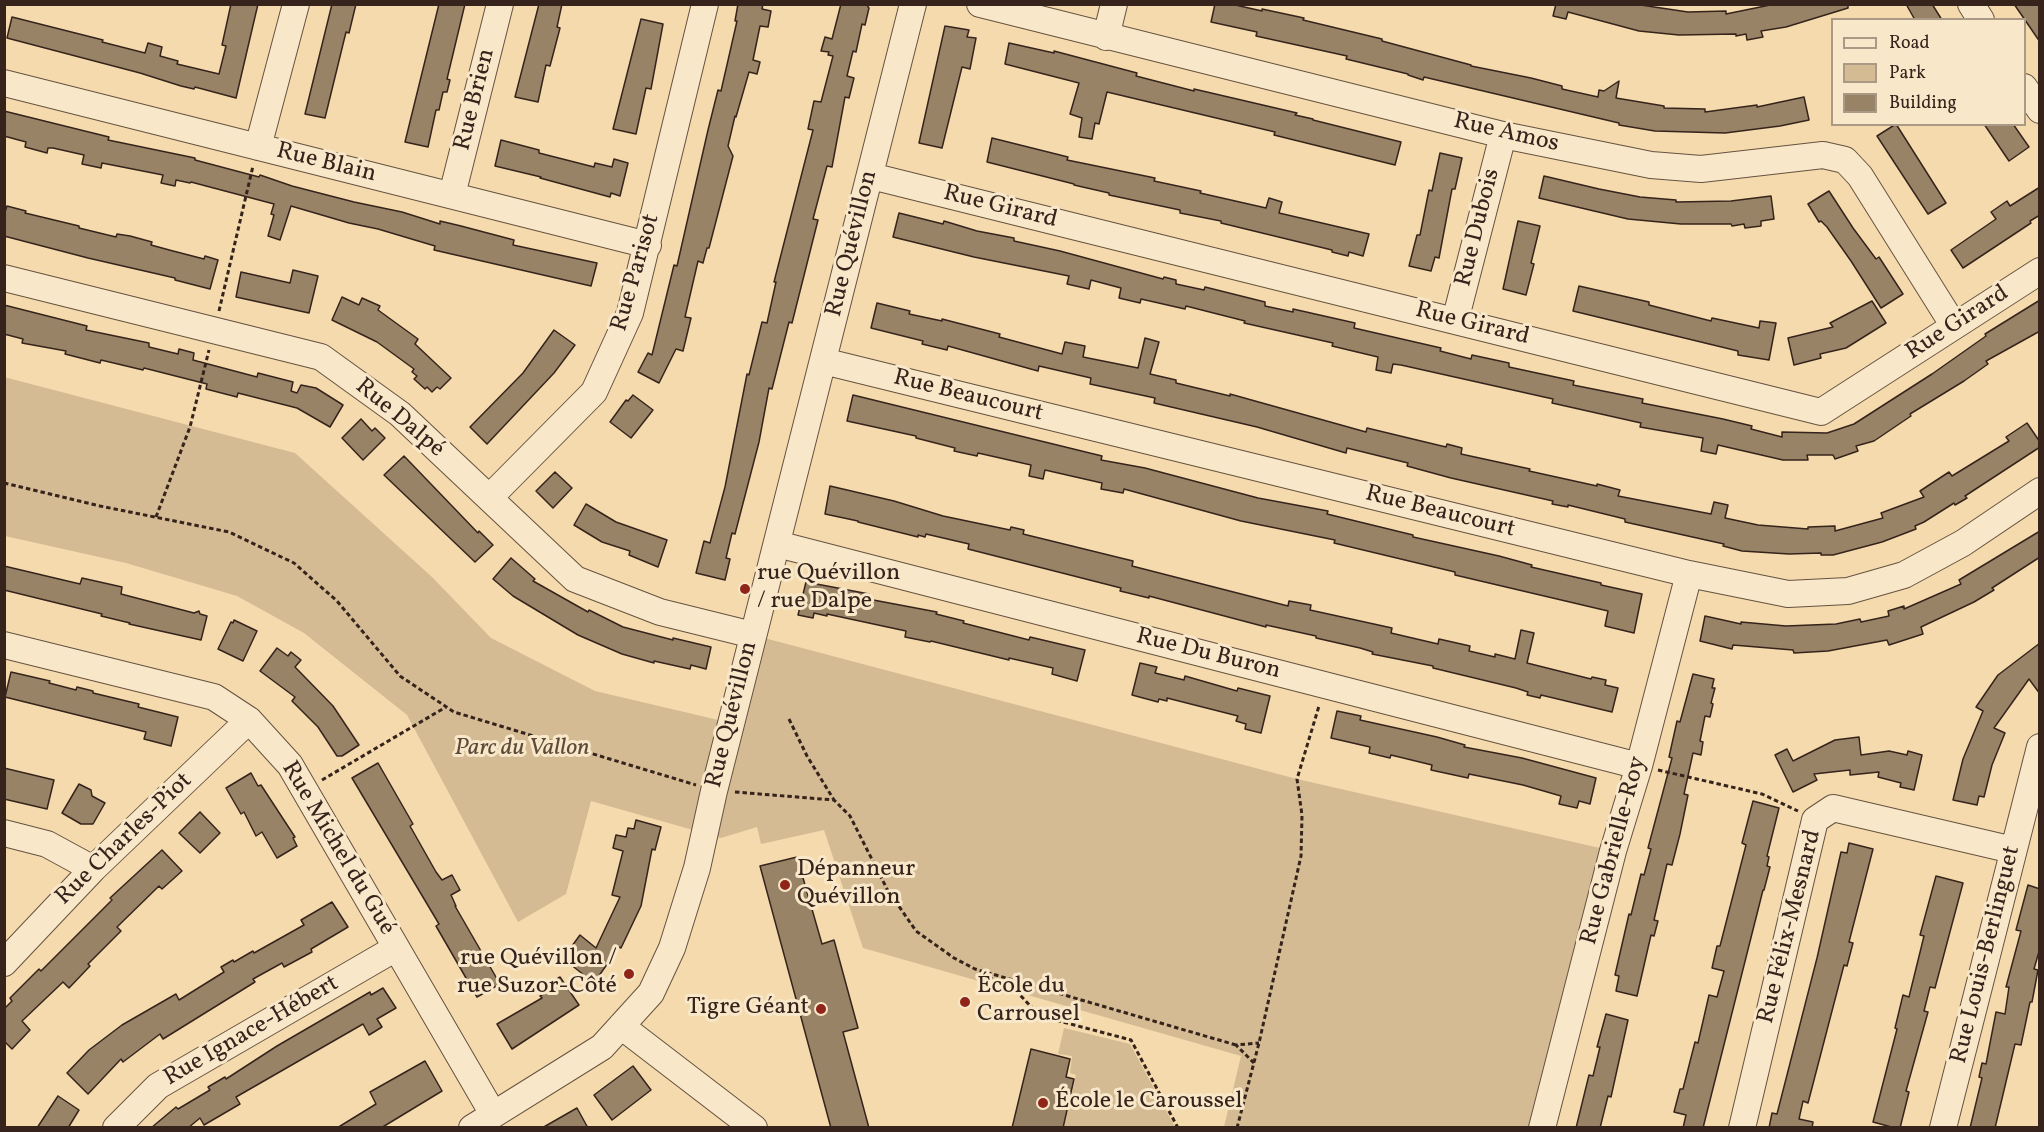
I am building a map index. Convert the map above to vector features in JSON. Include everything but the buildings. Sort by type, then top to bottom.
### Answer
[{"type":"street","points":[[258,147],[296,4]]},
{"type":"street","name":"Rue Brien","points":[[452,195],[500,4]]},
{"type":"street","name":"Rue Parisot","points":[[489,498],[594,392],[630,313],[705,4]]},
{"type":"street","name":"Rue Quévillon","points":[[482,1121],[602,1047],[651,993],[672,948],[697,868],[753,635],[913,4]]},
{"type":"street","name":"Rue Amos","points":[[980,4],[1503,135],[1650,165],[1701,169],[1823,155],[1845,160],[1860,176],[1954,326]]},
{"type":"street","points":[[1106,37],[1114,4]]},
{"type":"street","points":[[1971,4],[1980,18]]},
{"type":"street","name":"Rue Blain","points":[[4,83],[648,245]]},
{"type":"street","points":[[2026,89],[2040,110]]},
{"type":"street","name":"Rue Dubois","points":[[1455,321],[1503,135]]},
{"type":"street","name":"Rue Girard","points":[[871,176],[1821,412],[2040,271]]},
{"type":"street","name":"Rue Dalpé","points":[[4,278],[321,357],[400,414],[575,579],[660,612],[753,635]]},
{"type":"street","name":"Rue Beaucourt","points":[[823,361],[1689,574],[1788,594],[1848,591],[1904,575],[1963,543],[2040,491]]},
{"type":"street","name":"Rue Du Buron","points":[[777,543],[1638,766]]},
{"type":"street","name":"Rue Gabrielle-Roy","points":[[1542,1128],[1613,851],[1689,574]]},
{"type":"street","name":"Rue Michel du Gué","points":[[4,645],[214,697],[249,720],[291,765],[396,948],[482,1121]]},
{"type":"street","name":"Rue Charles-Piot","points":[[9,948],[249,720]]},
{"type":"street","name":"Rue Louis-Berlinguet","points":[[1943,1128],[2040,747]]},
{"type":"street","name":"Rue Félix-Mesnard","points":[[1742,1128],[1815,820],[1833,808],[2013,850]]},
{"type":"street","points":[[4,833],[47,844],[93,869]]},
{"type":"street","name":"Rue Ignace-Hébert","points":[[116,1128],[158,1086],[396,948]]},
{"type":"street","points":[[621,1026],[754,1128]]},
{"type":"path","points":[[4,483],[100,506],[229,532],[294,563],[337,601],[400,676],[454,712],[714,791],[834,800]]},
{"type":"path","points":[[1237,1128],[1259,1043],[1301,856],[1302,815],[1297,779],[1325,685]]},
{"type":"path","points":[[305,790],[446,707]]},
{"type":"path","points":[[789,719],[807,756],[834,800],[850,816],[887,889],[916,931],[954,958],[1019,994],[1040,1016],[1131,1040],[1178,1128]]},
{"type":"path","points":[[1638,766],[1762,794],[1815,820]]},
{"type":"path","points":[[975,969],[1236,1045],[1259,1043]]},
{"type":"path","points":[[1236,1045],[1254,1063]]},
{"type":"green space","name":"Parc du Vallon","points":[[4,377],[295,453],[432,577],[491,638],[595,691],[731,723],[753,635],[1297,779],[1613,851],[1542,1127],[1224,1127],[1241,1056],[863,948],[824,830],[761,844],[757,827],[721,838],[591,801],[566,894],[518,922],[407,715],[304,633],[237,596],[126,563],[5,536]]},
{"type":"green space","points":[[1064,1028],[1130,1044],[1175,1127],[1064,1127],[1076,1075],[1070,1073],[1072,1056],[1058,1054]]},
{"type":"place","name":"rue Quévillon / rue Dalpe","points":[[745,589]]},
{"type":"place","name":"Dépanneur Quévillon","points":[[785,885]]},
{"type":"place","name":"rue Quévillon / rue Suzor-Côté","points":[[629,974]]},
{"type":"place","name":"École du Carrousel","points":[[965,1002]]},
{"type":"place","name":"Tigre Géant","points":[[821,1009]]},
{"type":"place","name":"École le Caroussel","points":[[1043,1103]]}]
